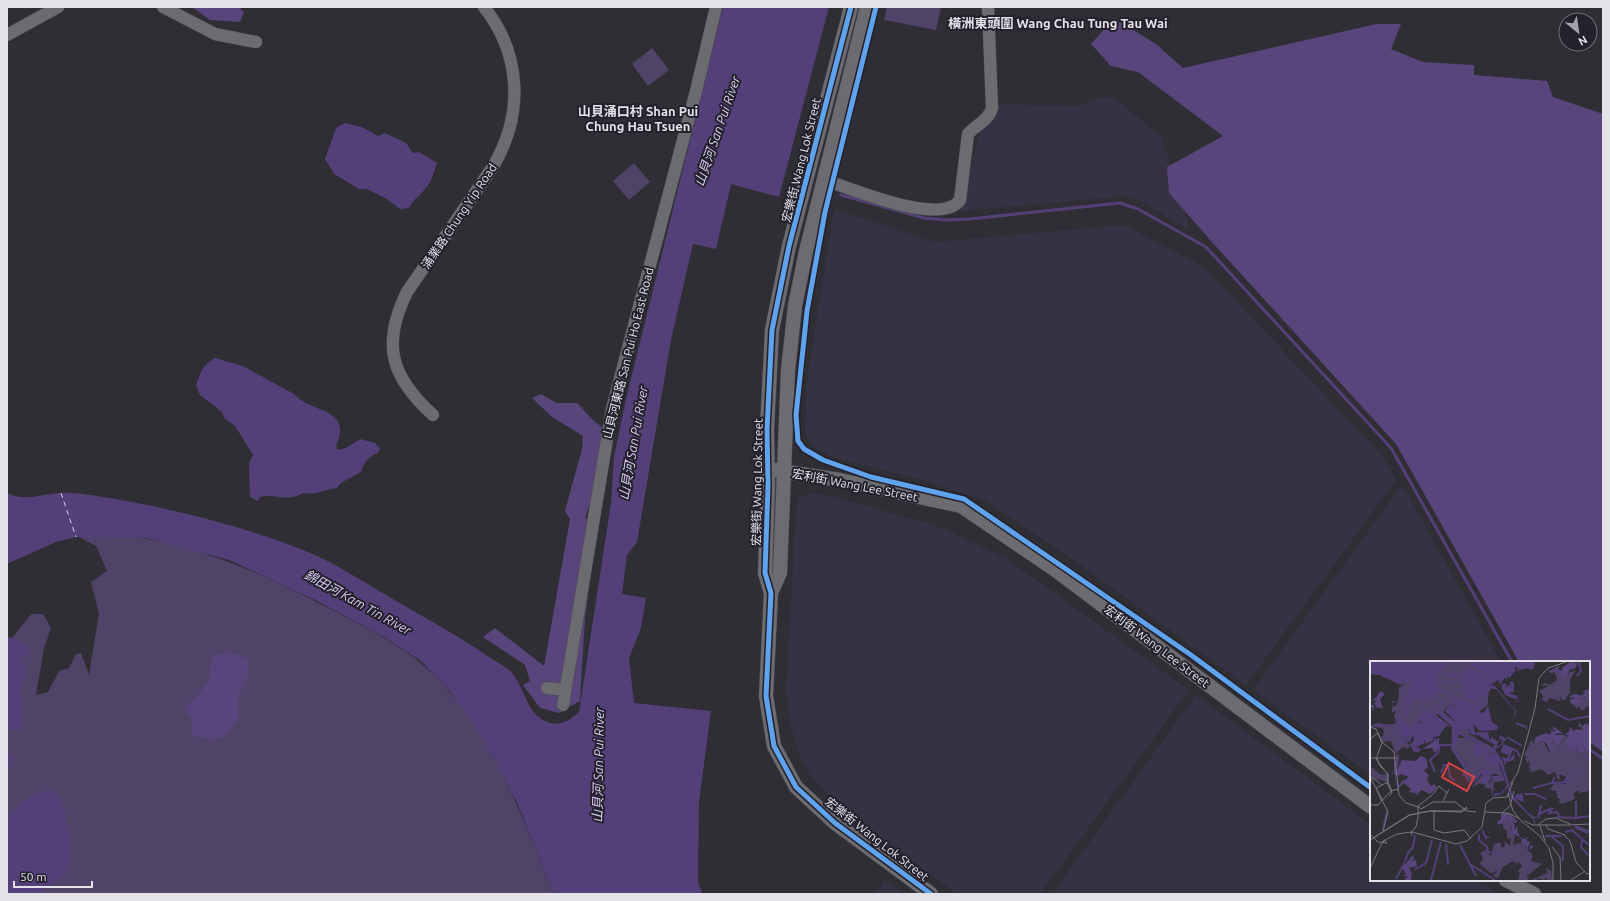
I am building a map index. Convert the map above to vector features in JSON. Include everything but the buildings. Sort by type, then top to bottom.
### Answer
[{"type":"street","points":[[7,35],[58,7]]},
{"type":"street","points":[[163,7],[215,34],[256,42]]},
{"type":"street","name":"涌業路 Chung Yip Road","points":[[433,416],[416,399],[400,375],[394,352],[394,328],[401,305],[407,292],[495,163],[503,148],[511,125],[515,95],[512,66],[501,32],[484,7]]},
{"type":"street","name":"山貝河東路 San Pui Ho East Road","points":[[563,705],[612,409],[696,91],[716,7]]},
{"type":"street","name":"宏樂街 Wang Lok Street","points":[[851,7],[789,246],[772,330],[767,429],[768,469],[765,573],[771,593],[766,696],[774,746],[796,787],[835,823],[932,894]]},
{"type":"street","name":"宏樂街 Wang Lok Street","points":[[771,593],[780,573],[788,370],[795,306],[806,251],[825,180],[867,7]]},
{"type":"street","points":[[825,180],[916,209],[945,210],[957,204],[960,200],[968,134],[975,126],[988,117],[992,108],[988,7]]},
{"type":"street","name":"宏利街 Wang Lee Street","points":[[768,469],[840,480],[961,506],[1054,569],[1370,806]]},
{"type":"street","points":[[547,688],[565,690]]},
{"type":"street","points":[[1508,881],[1527,893]]},
{"type":"shaded area","points":[[192,7],[239,7],[244,12],[240,22],[210,20]]},
{"type":"shaded area","points":[[887,7],[941,8],[936,30],[884,20]]},
{"type":"shaded area","points":[[1114,18],[1156,44],[1183,68],[1376,24],[1401,24],[1391,49],[1423,62],[1474,65],[1474,75],[1547,81],[1553,97],[1603,114],[1603,752],[1590,743],[1590,661],[1518,661],[1396,444],[1169,193],[1167,167],[1223,136],[1138,72],[1111,66],[1091,44]]},
{"type":"shaded area","points":[[652,48],[669,70],[648,86],[632,64]]},
{"type":"shaded area","points":[[1114,97],[1162,138],[1190,230],[1139,200],[1128,196],[960,211],[981,130],[996,104],[1082,106],[1090,99]]},
{"type":"shaded area","points":[[634,163],[650,182],[629,200],[613,181]]},
{"type":"shaded area","points":[[834,209],[935,242],[1123,225],[1203,266],[1384,458],[1396,480],[1246,685],[1079,564],[987,501],[923,480],[829,456],[812,445],[805,431],[807,382]]},
{"type":"shaded area","points":[[541,394],[557,403],[577,403],[593,420],[613,436],[585,518],[598,522],[585,618],[580,701],[559,713],[540,708],[523,685],[530,681],[525,665],[483,637],[495,628],[544,666],[570,519],[565,511],[582,449],[583,436],[552,417],[532,398]]},
{"type":"shaded area","points":[[1402,485],[1500,661],[1370,661],[1370,774],[1253,690]]},
{"type":"shaded area","points":[[812,493],[832,496],[943,528],[1007,559],[1189,690],[1040,894],[957,894],[834,801],[810,775],[798,752],[790,722],[786,690],[796,513],[799,497]]},
{"type":"shaded area","points":[[79,537],[122,537],[147,539],[172,544],[221,559],[245,568],[315,601],[384,637],[412,656],[426,667],[450,692],[483,739],[510,789],[554,894],[7,894],[7,636],[12,638],[31,614],[43,614],[51,628],[44,648],[36,695],[48,692],[59,671],[69,668],[76,654],[81,653],[89,675],[99,614],[91,582],[107,571],[96,546]]},
{"type":"shaded area","points":[[228,652],[248,658],[248,676],[239,694],[238,720],[223,738],[211,740],[192,735],[192,720],[185,709],[208,683],[212,655]]},
{"type":"shaded area","points":[[1196,695],[1370,824],[1370,881],[1474,881],[1489,887],[1496,894],[1052,894]]},
{"type":"shaded area","points":[[885,880],[905,894],[875,894]]},
{"type":"water","points":[[723,7],[829,7],[779,197],[731,184],[716,249],[693,244],[671,340],[637,542],[627,555],[622,594],[646,598],[641,628],[629,658],[634,703],[711,711],[699,802],[698,881],[702,894],[554,894],[518,805],[493,756],[475,726],[450,691],[421,661],[384,637],[317,601],[229,560],[146,538],[76,537],[56,542],[7,564],[7,493],[20,497],[34,497],[61,493],[82,494],[154,506],[204,518],[279,541],[314,554],[447,630],[507,668],[515,677],[529,706],[539,718],[556,724],[569,720],[576,715],[579,712],[611,503],[614,457],[626,399]]},
{"type":"water","points":[[345,123],[362,127],[378,136],[385,133],[406,143],[413,153],[419,152],[437,163],[429,183],[409,208],[400,209],[387,199],[367,189],[359,189],[334,174],[325,159],[336,128]]},
{"type":"water","points":[[215,358],[243,366],[335,418],[339,424],[340,433],[336,446],[338,450],[346,448],[360,439],[375,443],[380,449],[378,453],[367,460],[361,472],[341,483],[337,488],[315,493],[303,493],[286,498],[266,496],[260,497],[258,501],[250,497],[249,462],[253,455],[235,426],[225,419],[222,412],[200,395],[196,386],[202,369]]},
{"type":"water","points":[[7,638],[12,638],[27,646],[28,656],[22,655],[22,661],[27,662],[25,678],[21,683],[19,694],[22,698],[22,731],[7,729]]},
{"type":"water","points":[[7,754],[14,755],[10,766],[7,768]]},
{"type":"water","points":[[50,790],[58,795],[61,800],[66,819],[70,842],[69,867],[64,875],[41,894],[7,894],[6,845],[8,822],[15,810],[25,800],[43,791]]},
{"type":"waterway","points":[[841,195],[924,218],[946,220],[970,219],[1120,203],[1138,209],[1206,247],[1391,448],[1511,661]]},
{"type":"waterway","points":[[1590,750],[1603,759]]},
{"type":"ferry route","points":[[61,493],[76,537]]},
{"type":"cycle path","points":[[851,7],[789,246],[772,330],[767,429],[768,485],[765,573],[771,593],[766,696],[774,746],[796,787],[835,823],[931,894]]},
{"type":"cycle path","points":[[876,7],[825,212],[807,311],[796,415],[798,441],[804,449],[823,460],[871,477],[964,499],[1191,655],[1370,787]]},
{"type":"district","name":"橫洲東頭圍 Wang Chau Tung Tau Wai","points":[[1058,23]]},
{"type":"district","name":"山貝涌口村 Shan Pui Chung Hau Tsuen","points":[[638,118]]},
{"type":"water label","name":"山貝河 San Pui River","points":[[717,131]]},
{"type":"water label","name":"山貝河 San Pui River","points":[[633,443]]},
{"type":"water label","name":"錦田河 Kam Tin River","points":[[358,602]]},
{"type":"water label","name":"山貝河 San Pui River","points":[[598,765]]}]
